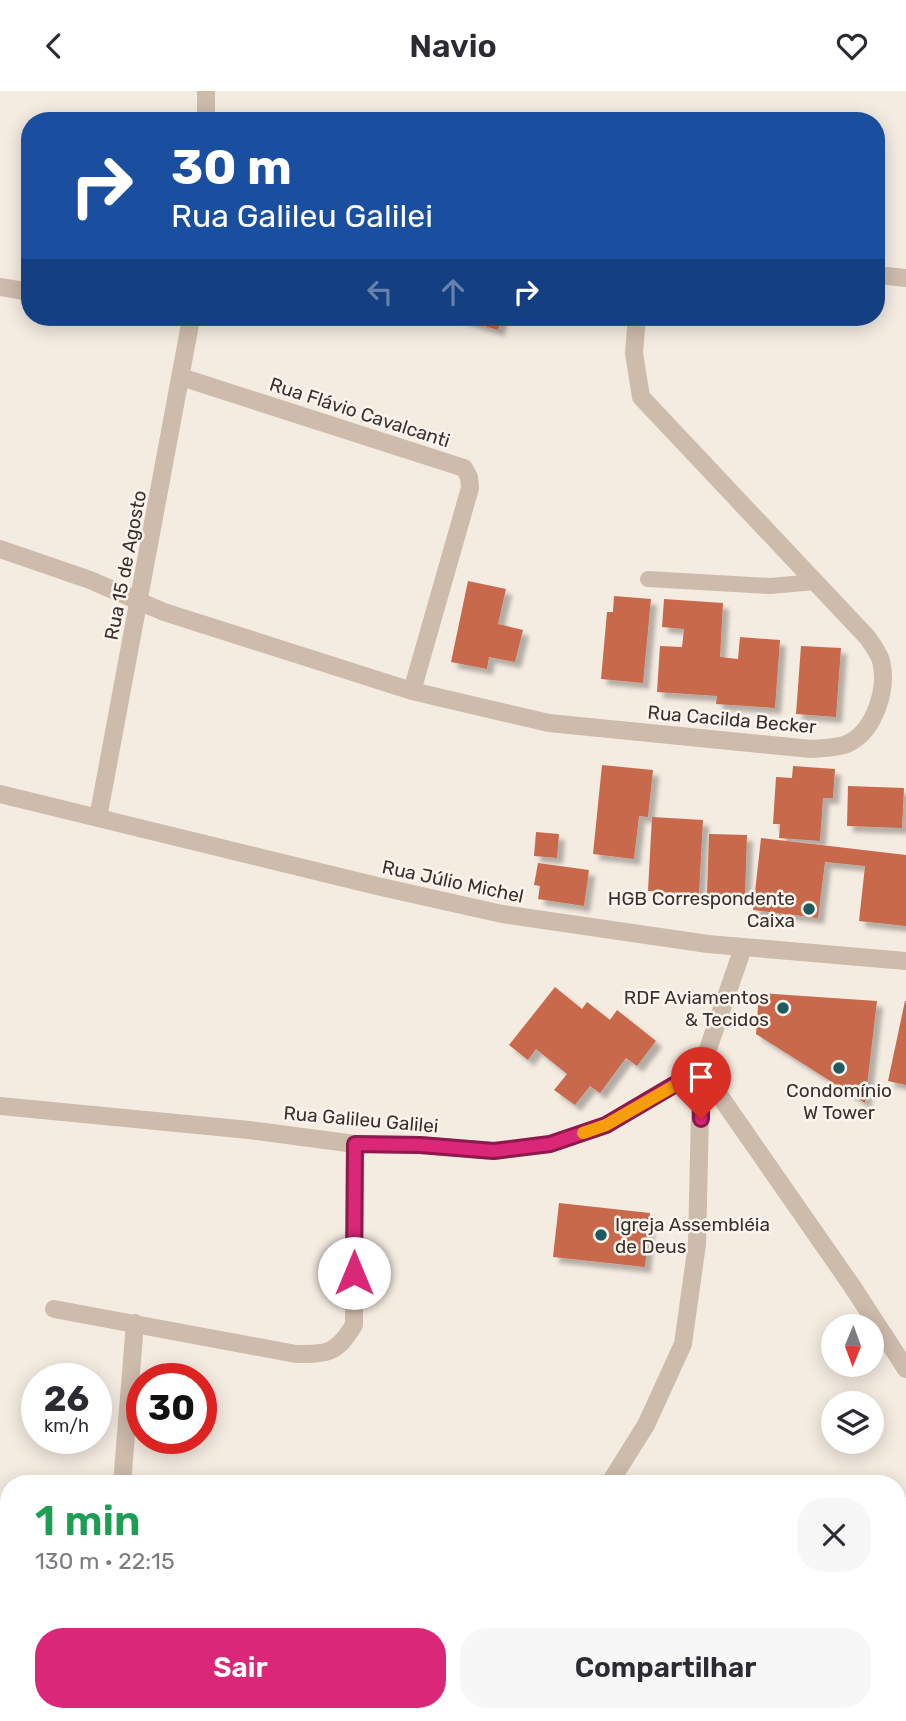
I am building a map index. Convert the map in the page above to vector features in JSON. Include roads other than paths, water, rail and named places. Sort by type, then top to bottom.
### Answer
[{"type":"street","points":[[206,91],[206,112]]},
{"type":"street","points":[[885,276],[906,278]]},
{"type":"street","points":[[0,287],[21,290]]},
{"type":"street","name":"Rua 15 de Agosto","points":[[98,818],[181,377],[185,326]]},
{"type":"street","name":"Rua Cacilda Becker","points":[[0,549],[90,580],[164,612],[412,691],[549,723],[811,749],[848,744],[862,733],[873,717],[883,683],[881,659],[867,637],[641,397],[634,353],[636,326]]},
{"type":"street","name":"Rua Flávio Cavalcanti","points":[[181,377],[464,468],[469,477],[470,488],[412,691]]},
{"type":"street","name":"Rua Júlio Michel","points":[[0,794],[502,914],[743,948],[906,961]]},
{"type":"street","points":[[615,1475],[646,1425],[683,1344],[697,1244],[701,1069],[743,948]]},
{"type":"street","points":[[701,1069],[852,1286],[906,1369]]},
{"type":"street","name":"Rua Galileu Galilei","points":[[0,1106],[249,1129],[355,1144],[420,1145],[494,1151],[550,1144],[606,1125],[701,1069]]},
{"type":"street","points":[[54,1309],[296,1354],[326,1354],[344,1341],[354,1325],[355,1144]]},
{"type":"street","points":[[123,1475],[135,1323]]},
{"type":"lane","points":[[648,579],[770,586],[816,582]]},
{"type":"place","name":"HGB Correspondente Caixa","points":[[809,909]]},
{"type":"place","name":"RDF Aviamentos & Tecidos","points":[[783,1008]]},
{"type":"place","name":"Condomínio W Tower","points":[[839,1068]]},
{"type":"place","name":"Igreja Assembléia de Deus","points":[[601,1235]]}]
